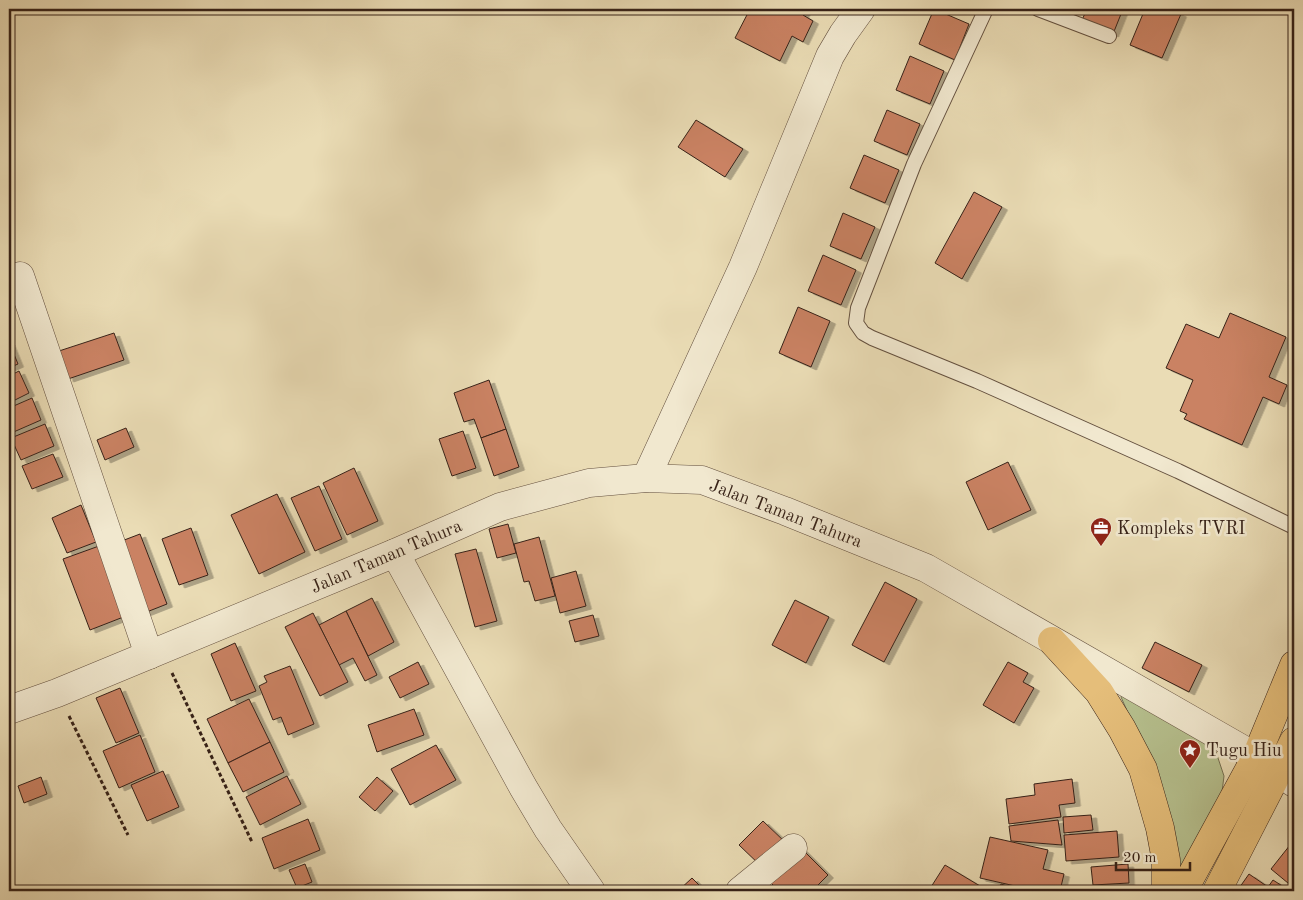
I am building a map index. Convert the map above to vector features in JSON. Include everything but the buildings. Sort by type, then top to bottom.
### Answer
[{"type":"highway","points":[[1052,641],[1099,692],[1122,729],[1143,770],[1160,828],[1166,860],[1166,891]]},
{"type":"highway","points":[[1217,891],[1276,770],[1294,665]]},
{"type":"highway","points":[[1183,891],[1276,770],[1294,741]]},
{"type":"street","points":[[646,478],[743,267],[830,56],[861,9]]},
{"type":"street","points":[[20,276],[155,652]]},
{"type":"street","name":"Jalan Taman Tahura","points":[[9,710],[57,693],[395,553],[500,507],[589,482],[646,478],[702,480],[926,568],[1276,770]]},
{"type":"street","points":[[395,553],[523,787],[548,829],[591,891]]},
{"type":"street","points":[[740,891],[793,848]]},
{"type":"lane","points":[[986,9],[914,164],[858,308],[856,323],[863,332],[872,338],[977,381],[1294,527]]},
{"type":"lane","points":[[1038,9],[1109,36]]},
{"type":"path","points":[[155,652],[252,842]]},
{"type":"path","points":[[57,693],[128,835]]},
{"type":"green space","points":[[1122,693],[1215,749],[1224,776],[1222,792],[1178,873],[1136,731],[1121,697]]},
{"type":"place","name":"Kompleks TVRI","points":[[1101,547]]},
{"type":"place","name":"Tugu Hiu","points":[[1190,769]]}]
